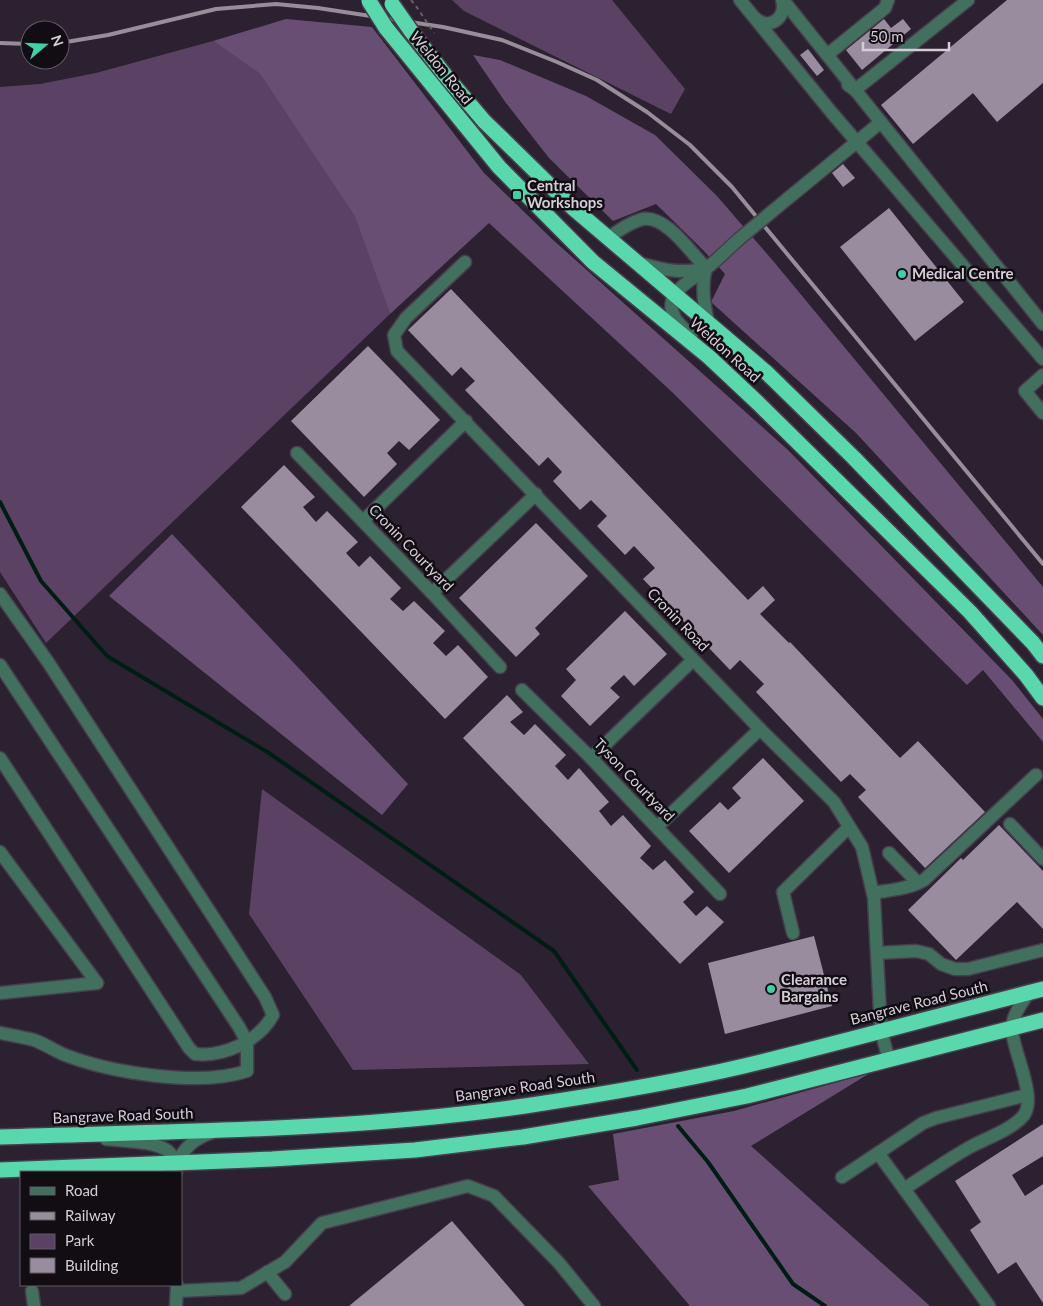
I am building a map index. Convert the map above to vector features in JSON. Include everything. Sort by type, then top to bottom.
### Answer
[{"type":"highway","name":"Weldon Road","points":[[369,0],[386,28],[499,167],[593,262],[709,357],[758,403],[970,612],[1026,674],[1043,698]]},
{"type":"highway","name":"Weldon Road","points":[[391,2],[445,75],[484,121],[573,208],[767,373],[854,458],[1026,636],[1043,656]]},
{"type":"highway","name":"Bangrave Road South","points":[[0,1137],[302,1127],[413,1119],[523,1106],[635,1088],[744,1066],[1036,991]]},
{"type":"highway","points":[[0,1170],[176,1167],[415,1150],[523,1137],[637,1118],[747,1096],[1043,1020]]},
{"type":"street","points":[[740,0],[771,38],[796,56],[821,85],[832,112],[1043,359]]},
{"type":"street","points":[[751,0],[750,6],[753,16],[761,23],[767,24],[777,21],[783,12],[783,0]]},
{"type":"street","points":[[783,0],[1043,324]]},
{"type":"street","points":[[827,55],[885,8],[888,0]]},
{"type":"street","points":[[855,90],[968,0]]},
{"type":"street","points":[[798,19],[809,46],[831,74],[855,90]]},
{"type":"street","points":[[709,357],[675,318],[672,306],[675,293],[682,285],[706,268],[881,122]]},
{"type":"street","points":[[608,238],[620,229],[641,220],[659,221],[668,227],[706,268]]},
{"type":"street","name":"Cronin Road","points":[[465,262],[406,318],[394,335],[397,350],[760,730],[834,802],[862,847],[873,892],[880,1031],[889,1060]]},
{"type":"street","points":[[639,263],[666,270],[684,272],[706,268]]},
{"type":"street","points":[[706,268],[703,288],[708,322]]},
{"type":"street","points":[[1043,375],[1025,392],[1043,413]]},
{"type":"street","points":[[363,521],[466,421]]},
{"type":"street","name":"Cronin Courtyard","points":[[297,453],[432,593],[500,667]]},
{"type":"street","points":[[432,593],[536,494]]},
{"type":"street","points":[[0,594],[48,662],[265,997],[273,1015],[268,1024],[247,1042],[206,1055],[195,1054],[189,1048],[0,758]]},
{"type":"street","points":[[591,758],[693,660]]},
{"type":"street","points":[[0,665],[239,1027],[247,1042],[247,1071],[239,1074],[194,1078],[138,1074],[66,1055],[34,1040],[0,1032]]},
{"type":"street","name":"Tyson Courtyard","points":[[522,690],[591,758],[720,894]]},
{"type":"street","points":[[657,827],[760,730]]},
{"type":"street","points":[[873,892],[918,883],[930,875],[1036,776]]},
{"type":"street","points":[[1010,824],[1043,859]]},
{"type":"street","points":[[793,933],[783,892],[849,827]]},
{"type":"street","points":[[0,852],[97,983],[0,993]]},
{"type":"street","points":[[889,854],[918,883]]},
{"type":"street","points":[[877,953],[916,951],[929,954],[941,964],[955,970],[968,969],[1043,950]]},
{"type":"street","points":[[904,1190],[973,1146],[990,1138],[1024,1114],[1028,1104],[1027,1095],[1011,1028],[1017,1010],[1036,991]]},
{"type":"street","points":[[842,1177],[923,1123],[1027,1095]]},
{"type":"street","points":[[176,1167],[186,1148],[198,1138],[220,1130]]},
{"type":"street","points":[[70,1135],[153,1145],[168,1151],[176,1167]]},
{"type":"street","points":[[878,1153],[989,1306]]},
{"type":"street","points":[[176,1306],[176,1288],[241,1288],[285,1262],[322,1223],[468,1186],[494,1196],[559,1263],[594,1306]]},
{"type":"street","points":[[268,1272],[285,1294]]},
{"type":"street","points":[[32,1291],[34,1306]]},
{"type":"path","points":[[411,0],[434,33]]},
{"type":"green space","points":[[452,0],[612,0],[685,89],[671,114],[464,11]]},
{"type":"green space","points":[[213,41],[260,74],[356,216],[390,314],[46,643],[0,572],[0,87],[40,84],[96,73]]},
{"type":"green space","points":[[262,789],[521,975],[589,1064],[353,1070],[249,914]]},
{"type":"shaded area","points":[[286,19],[372,27],[484,173],[552,239],[788,450],[1012,680],[1043,719],[1043,742],[983,670],[967,685],[672,392],[489,223],[390,314],[355,216],[260,74],[213,41]]},
{"type":"shaded area","points":[[473,55],[500,60],[586,96],[655,135],[717,196],[774,262],[1043,587],[1043,635],[856,433],[711,302],[725,274],[703,250],[656,204],[613,221],[549,158],[506,103]]},
{"type":"shaded area","points":[[172,534],[408,784],[382,815],[109,596]]},
{"type":"shaded area","points":[[870,1073],[751,1146],[930,1306],[690,1306],[588,1186],[619,1180],[613,1134],[734,1111]]},
{"type":"building","points":[[1007,0],[1043,0],[1043,83],[997,122],[973,93],[913,144],[881,105]]},
{"type":"building","points":[[884,19],[891,28],[903,19],[911,29],[862,70],[846,50]]},
{"type":"building","points":[[808,49],[824,70],[817,76],[800,55]]},
{"type":"building","points":[[843,164],[855,178],[843,187],[832,173]]},
{"type":"building","name":"Medical Centre","points":[[889,208],[964,302],[915,341],[840,247]]},
{"type":"building","points":[[451,289],[748,600],[763,586],[775,600],[760,614],[790,642],[900,758],[918,741],[985,812],[925,868],[858,797],[866,790],[850,774],[841,782],[756,692],[764,684],[740,660],[730,670],[643,579],[655,568],[634,546],[625,555],[597,526],[607,516],[591,500],[580,510],[553,481],[562,472],[548,457],[539,466],[465,390],[475,381],[461,367],[452,376],[408,330]]},
{"type":"building","points":[[368,346],[440,420],[409,450],[399,441],[387,453],[397,464],[364,497],[291,421]]},
{"type":"building","points":[[284,465],[315,497],[303,507],[316,522],[327,511],[358,542],[346,553],[359,567],[370,556],[401,588],[390,599],[403,611],[414,601],[445,631],[433,643],[446,656],[458,645],[488,677],[445,719],[241,507]]},
{"type":"building","points":[[536,523],[588,576],[535,628],[540,634],[516,657],[459,598]]},
{"type":"building","points":[[625,611],[667,654],[634,686],[624,675],[610,688],[620,697],[590,726],[561,696],[576,680],[566,669]]},
{"type":"building","points":[[507,695],[523,712],[510,722],[524,735],[535,724],[566,755],[555,766],[568,780],[579,768],[609,802],[599,811],[611,826],[623,815],[651,846],[640,858],[653,870],[665,860],[694,892],[683,902],[696,916],[707,906],[724,922],[680,964],[463,738]]},
{"type":"building","points":[[763,758],[804,801],[729,873],[689,831],[720,802],[728,810],[741,798],[732,788]]},
{"type":"building","points":[[999,825],[1043,871],[1043,929],[1017,902],[956,960],[908,910],[961,858],[963,860]]},
{"type":"building","name":"Clearance Bargains","points":[[814,936],[832,1006],[725,1034],[708,963]]},
{"type":"building","points":[[1043,1124],[1043,1156],[1012,1175],[1025,1196],[1043,1184],[1043,1303],[1016,1262],[998,1274],[970,1230],[981,1222],[955,1181]]},
{"type":"building","points":[[452,1221],[525,1306],[349,1306]]},
{"type":"waterway","points":[[0,502],[41,581],[107,656],[269,753],[554,951],[637,1070]]},
{"type":"waterway","points":[[678,1126],[708,1162],[793,1284],[825,1306]]},
{"type":"railway","points":[[70,41],[108,35],[216,9],[276,4],[318,8],[443,27],[502,40],[597,80],[647,112],[690,145],[732,187],[1043,564]]},
{"type":"railway","points":[[0,43],[20,44]]},
{"type":"place","name":"Central Workshops","points":[[517,195]]},
{"type":"place","name":"Medical Centre","points":[[902,274]]},
{"type":"place","name":"Clearance Bargains","points":[[771,989]]}]
